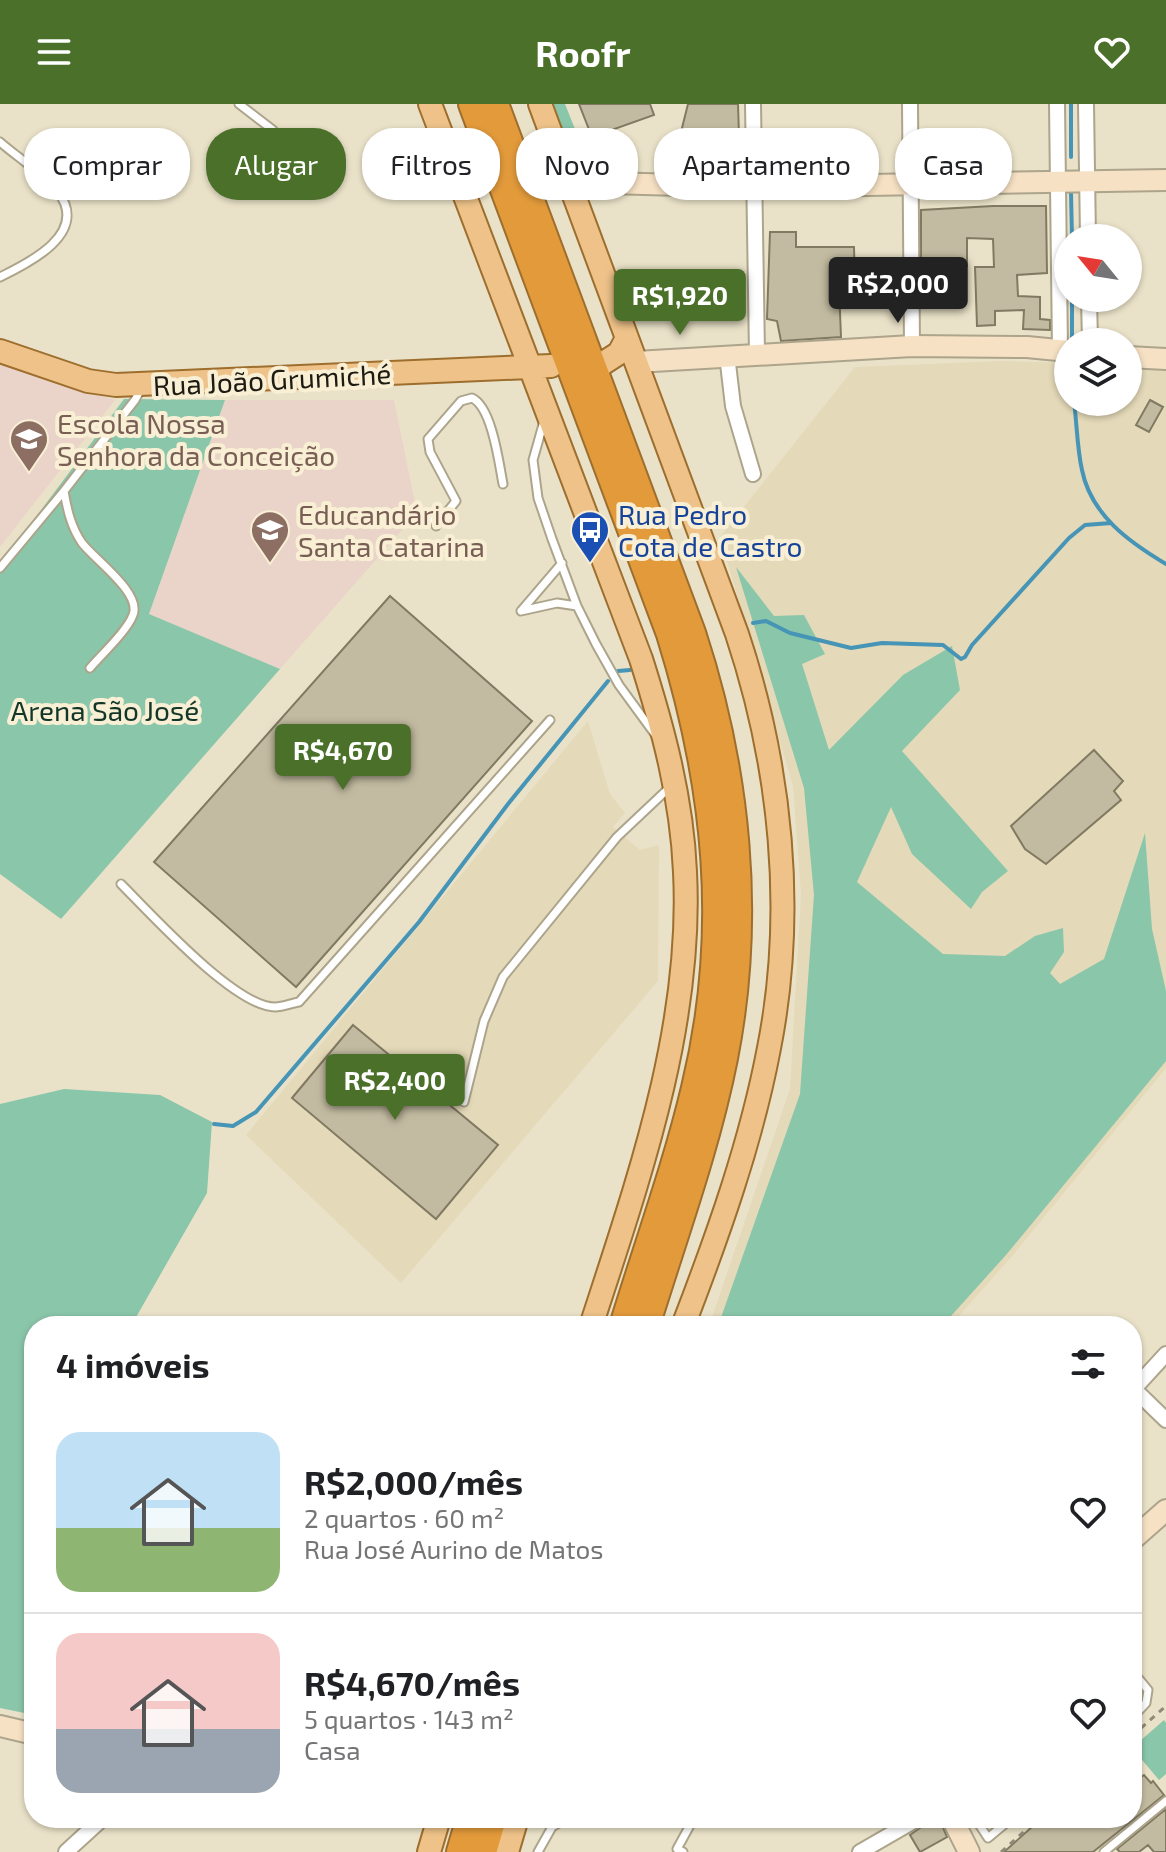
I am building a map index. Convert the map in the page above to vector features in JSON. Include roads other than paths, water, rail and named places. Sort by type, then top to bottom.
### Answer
[{"type":"highway","points":[[472,104],[670,634],[690,703],[710,805],[716,859],[717,916],[715,972],[707,1032],[684,1130],[626,1316]]},
{"type":"highway","points":[[495,104],[692,633],[717,717],[733,810],[739,920],[731,1019],[715,1101],[649,1316]]},
{"type":"highway","points":[[460,1852],[467,1828]]},
{"type":"highway","points":[[483,1852],[490,1828]]},
{"type":"main road","points":[[430,104],[539,363],[547,411],[637,647],[666,743],[681,824],[685,897],[681,973],[673,1027],[646,1146],[594,1316]]},
{"type":"main road","points":[[540,104],[549,128]]},
{"type":"main road","points":[[1012,183],[1166,180]]},
{"type":"main road","points":[[577,200],[750,672],[769,759],[780,851],[781,943],[770,1045],[758,1101],[723,1217],[687,1316]]},
{"type":"main road","points":[[627,338],[619,353],[602,364],[912,346],[1054,350]]},
{"type":"main road","name":"Rua João Grumiché","points":[[0,351],[88,381],[143,385],[539,363]]},
{"type":"main road","points":[[1142,358],[1166,359]]},
{"type":"main road","points":[[1142,1531],[1166,1510]]},
{"type":"main road","points":[[0,1726],[24,1732]]},
{"type":"main road","points":[[429,1852],[435,1828]]},
{"type":"main road","points":[[507,1852],[514,1828]]},
{"type":"main road","points":[[960,1828],[969,1852]]},
{"type":"street","points":[[753,104],[753,128]]},
{"type":"street","points":[[910,104],[911,128]]},
{"type":"street","points":[[1057,104],[1063,328]]},
{"type":"street","points":[[1086,104],[1088,224]]},
{"type":"street","points":[[754,200],[757,354]]},
{"type":"street","points":[[912,200],[912,346]]},
{"type":"street","points":[[727,355],[733,406],[753,474]]},
{"type":"street","points":[[1142,1380],[1166,1354]]},
{"type":"street","points":[[1142,1398],[1166,1420]]},
{"type":"street","points":[[66,1852],[92,1828]]},
{"type":"street","points":[[860,1852],[902,1828]]},
{"type":"lane","points":[[239,104],[270,128]]},
{"type":"lane","points":[[0,142],[58,191],[67,212],[62,232],[49,247],[35,260],[0,277]]},
{"type":"lane","points":[[0,568],[64,491],[135,400],[143,385]]},
{"type":"lane","points":[[433,516],[436,526],[456,501],[430,452],[428,439],[461,401],[472,398],[480,401],[487,414],[503,484]]},
{"type":"lane","points":[[547,411],[533,460],[538,498],[577,606],[619,685],[652,733],[666,743]]},
{"type":"lane","points":[[64,491],[71,521],[82,543],[128,591],[135,607],[132,618],[90,668]]},
{"type":"lane","points":[[562,563],[521,611],[557,603],[577,606]]},
{"type":"lane","points":[[121,884],[240,996],[274,1007],[299,1002],[550,720]]},
{"type":"lane","points":[[464,1102],[484,1021],[503,977],[617,837],[674,783]]},
{"type":"lane","points":[[1142,1683],[1148,1690],[1142,1707]]},
{"type":"lane","points":[[1142,1821],[1166,1801]]},
{"type":"lane","points":[[538,1852],[551,1828]]},
{"type":"lane","points":[[683,1852],[677,1849],[689,1828]]},
{"type":"lane","points":[[982,1828],[988,1838],[1000,1828]]},
{"type":"lane","points":[[1104,1852],[1133,1828]]},
{"type":"waterway","points":[[1071,104],[1071,157]]},
{"type":"waterway","points":[[1071,193],[1072,224]]},
{"type":"waterway","points":[[1072,312],[1072,328]]},
{"type":"waterway","points":[[1075,416],[1082,470],[1094,501],[1114,526],[1166,564]]},
{"type":"waterway","points":[[753,623],[766,621],[790,633],[851,648],[882,643],[943,645],[961,659],[1069,538],[1085,525],[1111,523]]},
{"type":"waterway","points":[[618,671],[630,670]]},
{"type":"waterway","points":[[214,1124],[233,1126],[256,1112],[419,922],[508,804],[608,681]]},
{"type":"place","name":"Escola Nossa Senhora da Conceição","points":[[29,473]]},
{"type":"place","name":"Educandário Santa Catarina","points":[[270,564]]},
{"type":"place","name":"Rua Pedro Cota de Castro","points":[[590,564]]},
{"type":"park label","name":"Arena São José","points":[[105,710]]}]
